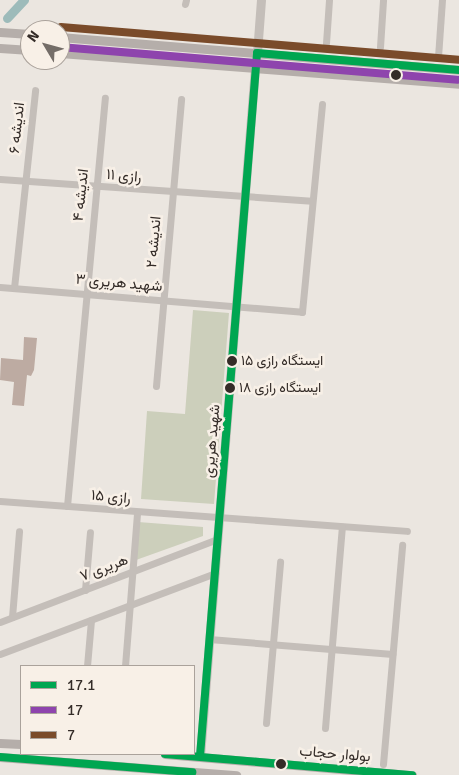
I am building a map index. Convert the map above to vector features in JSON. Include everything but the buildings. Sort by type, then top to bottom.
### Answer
[{"type":"main road","points":[[0,32],[20,33]]},
{"type":"main road","points":[[70,38],[459,70]]},
{"type":"main road","points":[[0,48],[20,49]]},
{"type":"main road","points":[[70,53],[459,84]]},
{"type":"main road","points":[[256,68],[257,53]]},
{"type":"main road","points":[[20,744],[4,743],[3,757],[198,774],[236,775]]},
{"type":"main road","name":"بولوار حجاب","points":[[182,755],[412,775]]},
{"type":"street","points":[[257,53],[261,0]]},
{"type":"street","points":[[326,43],[329,0]]},
{"type":"street","points":[[380,47],[383,0]]},
{"type":"street","points":[[438,57],[442,0]]},
{"type":"street","name":"شهید هریری","points":[[200,756],[256,68]]},
{"type":"street","name":"اندیشه ۶","points":[[14,288],[35,90]]},
{"type":"street","name":"اندیشه ۴","points":[[67,506],[85,294],[105,98]]},
{"type":"street","name":"اندیشه ۲","points":[[156,386],[181,100]]},
{"type":"street","points":[[311,201],[322,104]]},
{"type":"street","name":"رازی ۱۱","points":[[0,179],[172,194],[245,196],[311,201]]},
{"type":"street","name":"شهید هریری ۳","points":[[0,287],[302,312],[311,201]]},
{"type":"street","name":"رازی ۱۵","points":[[0,501],[137,513],[407,531]]},
{"type":"street","points":[[125,665],[137,513]]},
{"type":"street","points":[[325,728],[342,527]]},
{"type":"street","points":[[12,618],[20,531]]},
{"type":"street","points":[[85,590],[90,532]]},
{"type":"street","name":"هریری ۷","points":[[0,622],[218,539]]},
{"type":"street","points":[[383,764],[402,546]]},
{"type":"street","points":[[266,723],[280,562]]},
{"type":"street","points":[[0,654],[215,573]]},
{"type":"street","points":[[87,665],[91,620]]},
{"type":"street","points":[[209,639],[392,654]]},
{"type":"green space","points":[[193,310],[229,313],[214,504],[141,499],[147,411],[185,414]]},
{"type":"green space","points":[[138,522],[203,527],[203,536],[136,560]]},
{"type":"waterway","points":[[7,18],[24,0]]},
{"type":"transit line","name":"7","points":[[70,28],[459,60]]},
{"type":"transit line","name":"17","points":[[70,48],[458,80]]},
{"type":"transit line","name":"17.1","points":[[200,756],[257,53],[459,70]]},
{"type":"transit line","name":"17.1","points":[[177,755],[412,775]]},
{"type":"transit line","name":"17.1","points":[[0,757],[192,772]]},
{"type":"place","name":"ایستگاه رازی ۱۵","points":[[232,361]]},
{"type":"place","name":"ایستگاه رازی ۱۸","points":[[230,388]]}]
